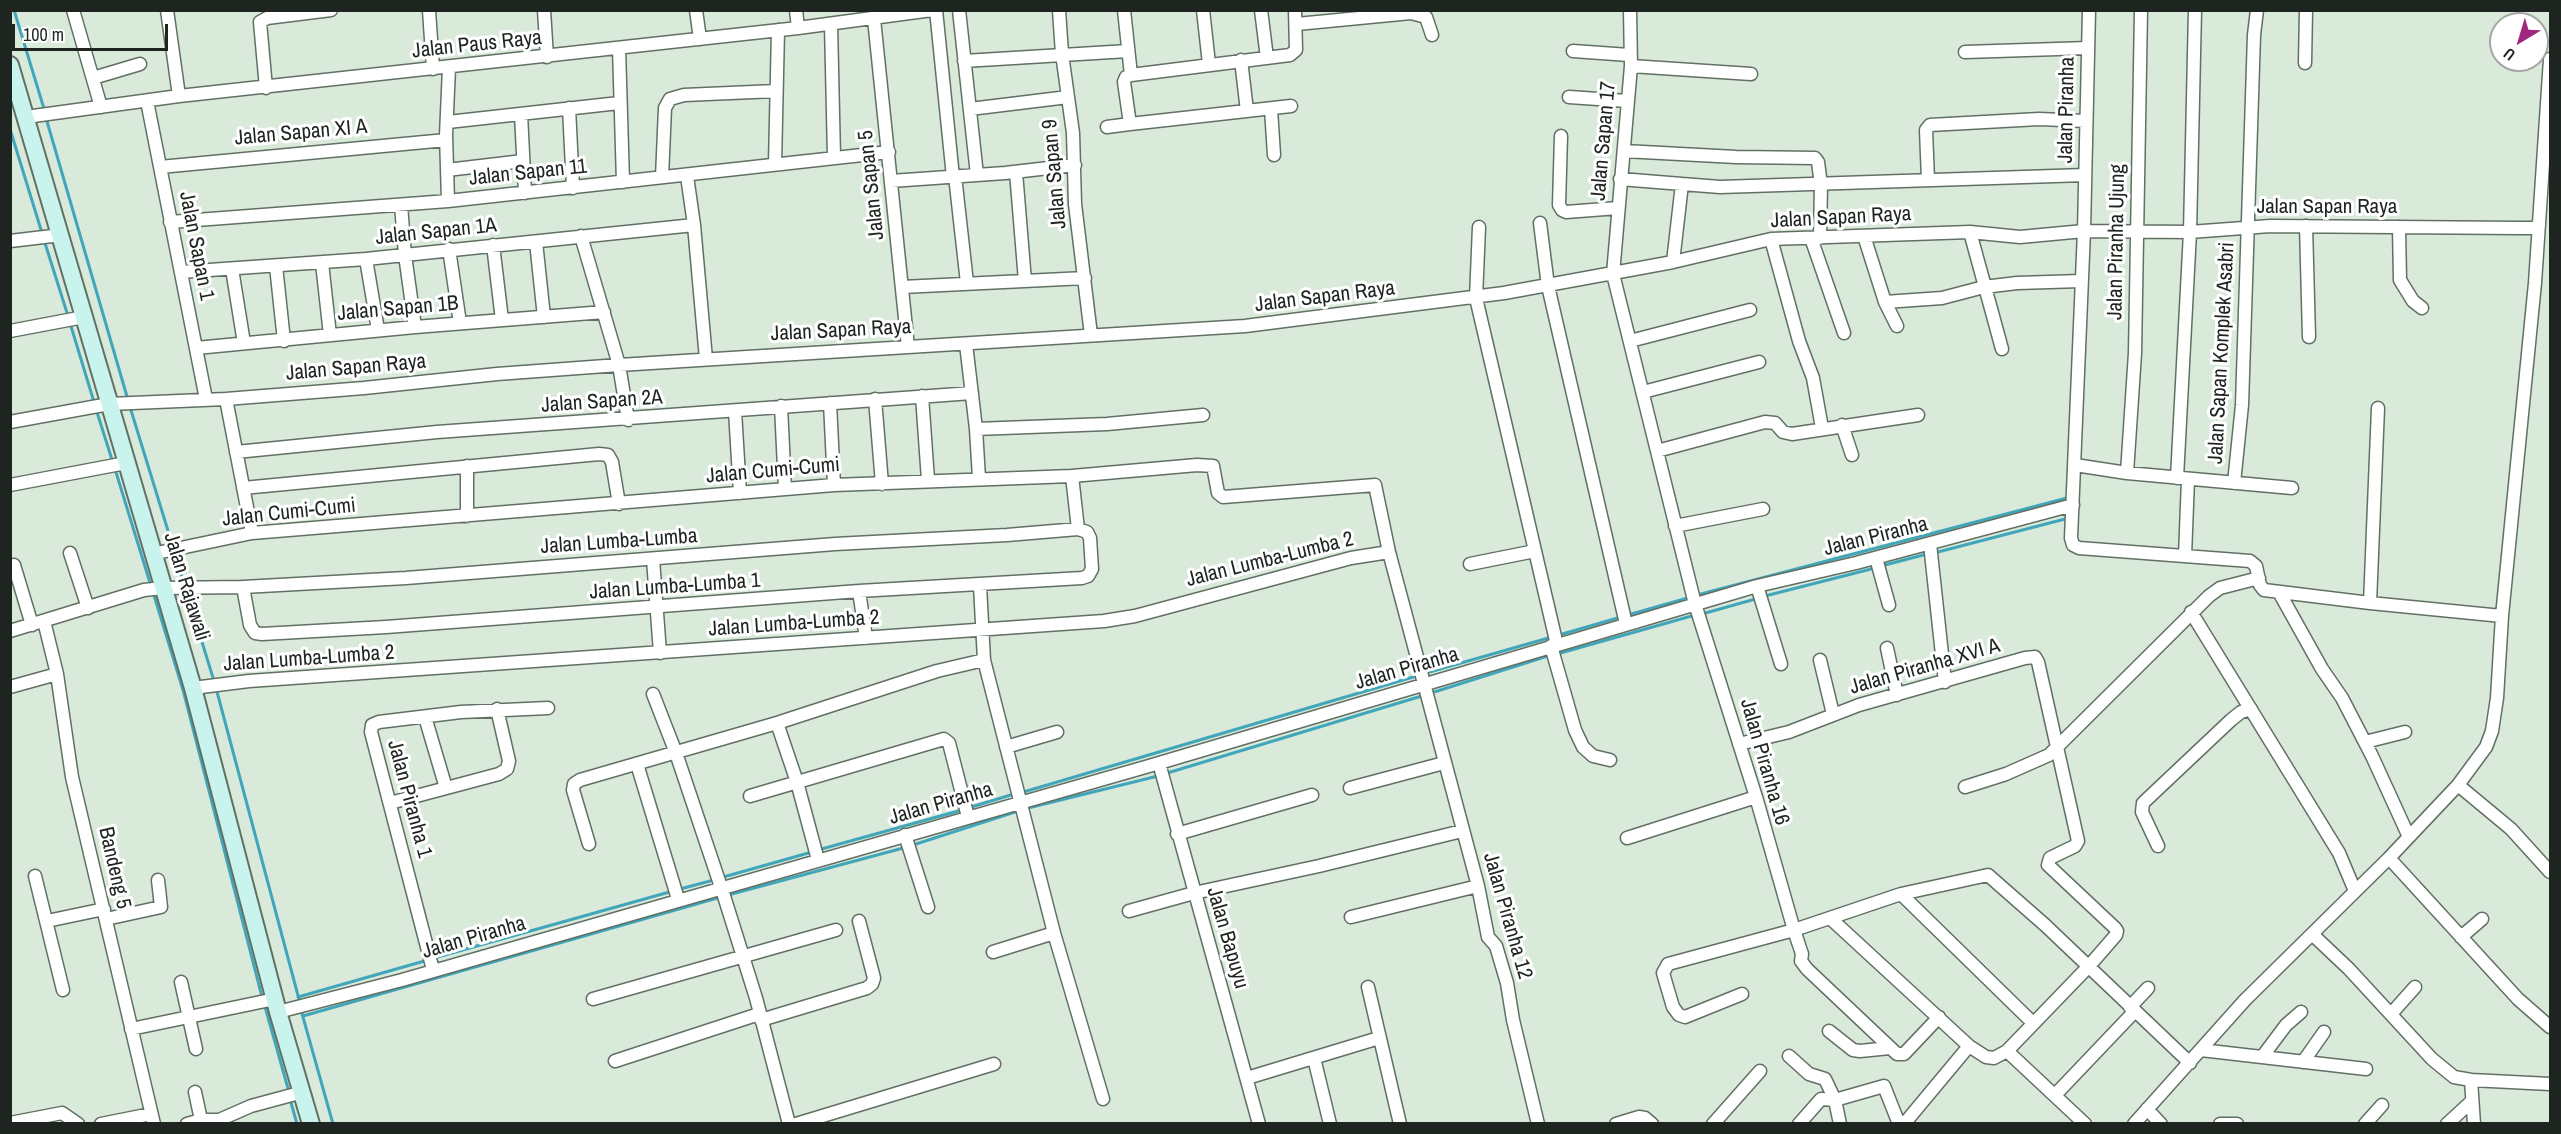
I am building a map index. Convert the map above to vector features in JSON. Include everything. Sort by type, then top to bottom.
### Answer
[{"type":"main road","name":"Jalan Rajawali","points":[[10,65],[193,688],[276,1005],[311,1124]]},
{"type":"street","points":[[167,10],[179,96]]},
{"type":"street","points":[[266,88],[260,22],[267,18],[332,10]]},
{"type":"street","points":[[429,10],[433,69]]},
{"type":"street","points":[[544,10],[548,57]]},
{"type":"street","points":[[696,10],[700,39]]},
{"type":"street","points":[[796,10],[798,28]]},
{"type":"street","points":[[934,10],[967,283]]},
{"type":"street","name":"Jalan Paus Raya","points":[[26,117],[179,96],[548,57],[934,10]]},
{"type":"street","points":[[959,10],[977,175]]},
{"type":"street","name":"Jalan Sapan 9","points":[[1059,10],[1075,165],[1075,204],[1091,335]]},
{"type":"street","points":[[1124,10],[1131,75]]},
{"type":"street","points":[[1203,10],[1209,63]]},
{"type":"street","points":[[1261,10],[1267,58]]},
{"type":"street","points":[[1130,124],[1124,82],[1126,77],[1209,63],[1290,55],[1296,50],[1295,10]]},
{"type":"street","name":"Jalan Sapan 17","points":[[1630,10],[1630,61],[1613,274],[1658,452]]},
{"type":"street","name":"Jalan Piranha","points":[[131,1029],[276,1005],[433,970],[1019,801],[1159,763],[1757,586],[1876,558],[2073,505],[2084,231],[2089,10]]},
{"type":"street","name":"Jalan Piranha Ujung","points":[[2127,473],[2135,354],[2141,10]]},
{"type":"street","points":[[2185,556],[2183,478],[2195,10]]},
{"type":"street","name":"Jalan Sapan Komplek Asabri","points":[[2234,483],[2242,405],[2254,35],[2257,10]]},
{"type":"street","points":[[2305,63],[2306,10]]},
{"type":"street","points":[[76,11],[101,107]]},
{"type":"street","points":[[1297,24],[1411,13],[1426,17],[1432,35]]},
{"type":"street","name":"Jalan Sapan 5","points":[[874,19],[908,347]]},
{"type":"street","points":[[831,24],[834,158]]},
{"type":"street","points":[[775,164],[778,30]]},
{"type":"street","points":[[619,48],[623,182]]},
{"type":"street","points":[[1965,52],[2088,48]]},
{"type":"street","points":[[964,61],[1128,51]]},
{"type":"street","points":[[1573,51],[1630,61],[1751,74]]},
{"type":"street","points":[[2134,1124],[2245,1000],[2389,858],[2458,785],[2486,747],[2492,731],[2497,698],[2502,616],[2546,170],[2550,59]]},
{"type":"street","points":[[1241,60],[1247,111]]},
{"type":"street","points":[[93,78],[140,64]]},
{"type":"street","points":[[448,201],[446,140],[449,68]]},
{"type":"street","points":[[662,177],[665,108],[670,99],[684,95],[776,91]]},
{"type":"street","points":[[970,109],[1068,97]]},
{"type":"street","points":[[1569,97],[1627,101]]},
{"type":"street","name":"Jalan Sapan 1","points":[[147,101],[206,399]]},
{"type":"street","points":[[448,122],[619,103]]},
{"type":"street","points":[[1107,127],[1291,106]]},
{"type":"street","points":[[569,108],[573,188]]},
{"type":"street","points":[[1270,109],[1274,155]]},
{"type":"street","points":[[521,114],[525,193]]},
{"type":"street","points":[[1928,180],[1926,130],[1930,125],[2039,119],[2086,121]]},
{"type":"street","points":[[1561,136],[1559,205],[1562,210],[1573,212],[1618,208]]},
{"type":"street","name":"Jalan Sapan XI A","points":[[160,167],[446,140]]},
{"type":"street","points":[[1624,151],[1736,157],[1810,156],[1818,162],[1821,185],[1816,238],[1844,333]]},
{"type":"street","name":"Jalan Sapan 11","points":[[170,222],[448,201],[889,152]]},
{"type":"street","points":[[447,171],[523,161]]},
{"type":"street","points":[[891,181],[1016,172],[1075,165]]},
{"type":"street","points":[[1016,172],[1025,281]]},
{"type":"street","points":[[1620,179],[1720,187],[2085,175]]},
{"type":"street","points":[[687,176],[694,225],[706,359]]},
{"type":"street","points":[[1673,262],[1682,184]]},
{"type":"street","points":[[401,205],[415,327]]},
{"type":"street","points":[[1540,223],[1548,286],[1626,624]]},
{"type":"street","name":"Jalan Sapan 1A","points":[[181,272],[366,259],[694,225]]},
{"type":"street","name":"Jalan Sapan Raya","points":[[10,422],[110,404],[226,399],[706,359],[1245,326],[1476,298],[1613,274],[1771,240],[1970,232],[2020,237],[2084,231],[2190,232],[2248,226],[2533,228],[2539,225]]},
{"type":"street","points":[[2306,226],[2309,337]]},
{"type":"street","points":[[1479,227],[1476,298],[1535,550],[1554,646],[1575,730],[1583,747],[1593,756],[1610,760]]},
{"type":"street","points":[[2399,227],[2400,280],[2414,301],[2422,308]]},
{"type":"street","points":[[1970,232],[2002,349]]},
{"type":"street","points":[[10,242],[61,235]]},
{"type":"street","points":[[581,236],[620,365],[628,420]]},
{"type":"street","points":[[1864,236],[1885,302],[1897,326]]},
{"type":"street","points":[[1771,240],[1799,341],[1813,378],[1822,428]]},
{"type":"street","points":[[536,242],[544,317]]},
{"type":"street","points":[[493,245],[502,320]]},
{"type":"street","points":[[449,249],[460,323]]},
{"type":"street","points":[[366,259],[378,330]]},
{"type":"street","points":[[322,263],[330,335]]},
{"type":"street","points":[[276,266],[284,341]]},
{"type":"street","points":[[232,269],[244,343]]},
{"type":"street","points":[[902,287],[1085,278]]},
{"type":"street","points":[[1885,302],[1942,298],[1984,287],[2018,283],[2081,281]]},
{"type":"street","points":[[1630,341],[1749,310]]},
{"type":"street","name":"Jalan Sapan 1B","points":[[196,348],[378,330],[604,312]]},
{"type":"street","points":[[10,331],[84,317]]},
{"type":"street","points":[[966,344],[979,478]]},
{"type":"street","points":[[1643,392],[1759,362]]},
{"type":"street","name":"Jalan Sapan 2A","points":[[236,452],[437,432],[628,420],[781,406],[972,393]]},
{"type":"street","points":[[922,396],[928,480]]},
{"type":"street","points":[[226,399],[252,533]]},
{"type":"street","points":[[875,399],[882,483]]},
{"type":"street","points":[[830,403],[834,485]]},
{"type":"street","points":[[781,406],[785,489]]},
{"type":"street","points":[[2370,603],[2378,408]]},
{"type":"street","points":[[735,411],[740,493]]},
{"type":"street","points":[[1658,452],[1765,422],[1775,423],[1787,434],[1917,415]]},
{"type":"street","points":[[976,429],[1107,424],[1203,416]]},
{"type":"street","points":[[1842,425],[1852,455]]},
{"type":"street","name":"Jalan Piranha 16","points":[[1658,452],[1695,604],[1756,797],[1802,954],[1801,961],[1806,969],[1890,1048]]},
{"type":"street","points":[[243,488],[608,455],[612,462],[619,504]]},
{"type":"street","points":[[10,485],[126,463]]},
{"type":"street","name":"Jalan Cumi-Cumi","points":[[152,554],[252,533],[834,485],[1072,476],[1197,465],[1213,466],[1218,493],[1223,497],[1375,485]]},
{"type":"street","points":[[2075,465],[2127,473],[2292,488]]},
{"type":"street","points":[[467,466],[467,516]]},
{"type":"street","points":[[1072,476],[1078,529]]},
{"type":"street","name":"Jalan Piranha 12","points":[[1375,485],[1389,552],[1478,886],[1488,937],[1496,946],[1507,983],[1513,1020],[1538,1124]]},
{"type":"street","points":[[2073,505],[2071,538],[2073,545],[2079,548],[2250,561],[2256,566],[2260,585],[2264,590],[2502,616]]},
{"type":"street","points":[[1675,526],[1763,509]]},
{"type":"street","name":"Jalan Lumba-Lumba","points":[[10,631],[144,590],[163,588],[243,587],[406,578],[835,544],[1078,529]]},
{"type":"street","name":"Jalan Lumba-Lumba 1","points":[[243,587],[250,625],[255,633],[262,634],[859,591],[980,586],[1088,576],[1092,569],[1090,538],[1087,532],[1078,529]]},
{"type":"street","points":[[1930,544],[1946,682]]},
{"type":"street","points":[[1470,564],[1535,550]]},
{"type":"street","name":"Jalan Lumba-Lumba 2","points":[[193,688],[261,680],[982,631],[1118,619],[1351,558],[1389,552]]},
{"type":"street","points":[[70,553],[88,608]]},
{"type":"street","points":[[1876,558],[1889,605]]},
{"type":"street","points":[[653,559],[660,653]]},
{"type":"street","name":"Bandeng 5","points":[[14,565],[57,674],[72,777],[152,1119]]},
{"type":"street","points":[[1965,787],[2034,762],[2049,754],[2192,612],[2220,588],[2259,578]]},
{"type":"street","points":[[980,586],[984,660],[1054,933],[1103,1099]]},
{"type":"street","points":[[1757,586],[1781,664]]},
{"type":"street","points":[[859,591],[866,638]]},
{"type":"street","points":[[2279,592],[2322,669],[2342,698],[2409,837]]},
{"type":"street","points":[[2192,612],[2339,853],[2355,891]]},
{"type":"street","points":[[1887,648],[1897,695]]},
{"type":"street","name":"Jalan Piranha XVI A","points":[[1740,744],[1789,732],[1833,714],[1897,695],[2035,657],[2059,746]]},
{"type":"street","points":[[589,844],[573,790],[574,784],[777,723],[937,671],[984,660]]},
{"type":"street","points":[[1820,660],[1833,714]]},
{"type":"street","points":[[10,687],[57,674]]},
{"type":"street","points":[[652,694],[676,753],[722,888],[743,955],[789,1124]]},
{"type":"street","name":"Jalan Piranha 1","points":[[433,970],[371,732],[372,725],[379,722],[497,710],[548,708]]},
{"type":"street","points":[[2158,846],[2142,812],[2143,803],[2231,720],[2241,712],[2251,709]]},
{"type":"street","points":[[390,803],[499,774],[507,769],[509,762],[497,710]]},
{"type":"street","points":[[425,717],[446,788]]},
{"type":"street","points":[[777,723],[797,782],[818,860]]},
{"type":"street","points":[[1006,747],[1057,732]]},
{"type":"street","points":[[2365,742],[2405,732]]},
{"type":"street","points":[[750,796],[944,740],[949,743],[968,817]]},
{"type":"street","points":[[1830,918],[1969,1046],[1986,1057],[1994,1058],[2007,1051],[2089,966],[2117,932],[2048,865],[2050,858],[2075,846],[2078,841],[2059,746]]},
{"type":"street","name":"Jalan Bapuyu","points":[[1159,763],[1259,1124]]},
{"type":"street","points":[[1350,788],[1444,763]]},
{"type":"street","points":[[637,764],[678,899]]},
{"type":"street","points":[[2458,785],[2511,829],[2550,872]]},
{"type":"street","points":[[1177,834],[1312,795]]},
{"type":"street","points":[[1627,838],[1756,797]]},
{"type":"street","points":[[1129,911],[1194,893],[1298,871],[1462,831]]},
{"type":"street","points":[[905,835],[928,907]]},
{"type":"street","points":[[2389,858],[2518,999],[2550,1027]]},
{"type":"street","points":[[1742,994],[1685,1017],[1679,1015],[1673,1007],[1662,973],[1668,964],[1794,930],[1901,894],[1988,874],[2089,966],[2190,1063]]},
{"type":"street","points":[[36,876],[63,990]]},
{"type":"street","points":[[47,921],[161,907],[158,880]]},
{"type":"street","points":[[1351,917],[1478,886]]},
{"type":"street","points":[[1901,894],[2033,1023]]},
{"type":"street","points":[[2461,937],[2482,919]]},
{"type":"street","points":[[615,1061],[760,1017],[867,988],[872,984],[873,978],[859,921]]},
{"type":"street","points":[[593,999],[836,930]]},
{"type":"street","points":[[993,952],[1054,933]]},
{"type":"street","points":[[2312,934],[2454,1077],[2470,1080],[2550,1084]]},
{"type":"street","points":[[181,982],[196,1049]]},
{"type":"street","points":[[1368,987],[1400,1124]]},
{"type":"street","points":[[2391,1014],[2415,987]]},
{"type":"street","points":[[2055,1095],[2148,988]]},
{"type":"street","points":[[2262,1057],[2286,1025],[2301,1012]]},
{"type":"street","points":[[1829,1031],[1845,1046],[1860,1052],[1890,1048],[1897,1054],[1904,1054],[1939,1017]]},
{"type":"street","points":[[2303,1062],[2324,1032]]},
{"type":"street","points":[[1247,1077],[1379,1038]]},
{"type":"street","points":[[1799,1124],[1817,1101],[1826,1098],[1835,1100],[1886,1086],[1901,1124],[1969,1046]]},
{"type":"street","points":[[2201,1050],[2366,1069]]},
{"type":"street","points":[[2007,1051],[2085,1124]]},
{"type":"street","points":[[1789,1056],[1809,1074],[1825,1079],[1835,1100],[1840,1124]]},
{"type":"street","points":[[1314,1058],[1330,1124]]},
{"type":"street","points":[[796,1124],[994,1064]]},
{"type":"street","points":[[1713,1124],[1760,1071]]},
{"type":"street","points":[[2470,1080],[2474,1124]]},
{"type":"street","points":[[195,1092],[201,1120]]},
{"type":"street","points":[[187,1124],[201,1120],[219,1120],[251,1106],[303,1092]]},
{"type":"street","points":[[2446,1124],[2472,1101]]},
{"type":"street","points":[[2365,1124],[2382,1105]]},
{"type":"street","points":[[2147,1109],[2161,1124]]},
{"type":"street","points":[[10,1123],[62,1113],[78,1124]]},
{"type":"street","points":[[1616,1124],[1639,1117],[1645,1118],[1652,1124]]},
{"type":"street","points":[[100,1124],[152,1119]]},
{"type":"street","points":[[2220,1124],[2237,1124]]},
{"type":"waterway","points":[[14,10],[45,112]]},
{"type":"waterway","points":[[46,118],[128,400]]},
{"type":"waterway","points":[[10,129],[42,233]]},
{"type":"waterway","points":[[44,240],[68,316]]},
{"type":"waterway","points":[[70,323],[94,402]]},
{"type":"waterway","points":[[130,407],[173,547]]},
{"type":"waterway","points":[[96,409],[113,463]]},
{"type":"waterway","points":[[115,469],[151,586]]},
{"type":"waterway","points":[[1697,595],[2067,498]]},
{"type":"waterway","points":[[1934,553],[2065,519]]},
{"type":"waterway","points":[[175,553],[184,584]]},
{"type":"waterway","points":[[1881,566],[1927,554]]},
{"type":"waterway","points":[[1765,596],[1875,568]]},
{"type":"waterway","points":[[186,590],[214,681]]},
{"type":"waterway","points":[[153,592],[183,690],[262,997]]},
{"type":"waterway","points":[[1628,615],[1691,597]]},
{"type":"waterway","points":[[1702,614],[1759,598]]},
{"type":"waterway","points":[[1557,654],[1695,615]]},
{"type":"waterway","points":[[1559,635],[1621,617]]},
{"type":"waterway","points":[[1426,673],[1552,637]]},
{"type":"waterway","points":[[1431,693],[1551,655]]},
{"type":"waterway","points":[[1020,793],[1420,675]]},
{"type":"waterway","points":[[216,688],[300,1003]]},
{"type":"waterway","points":[[1164,774],[1425,695]]},
{"type":"waterway","points":[[1024,809],[1158,776]]},
{"type":"waterway","points":[[968,808],[1014,794]]},
{"type":"waterway","points":[[818,850],[962,810]]},
{"type":"waterway","points":[[913,845],[1018,811]]},
{"type":"waterway","points":[[728,895],[907,847]]},
{"type":"waterway","points":[[720,878],[812,852]]},
{"type":"waterway","points":[[680,889],[714,880]]},
{"type":"waterway","points":[[434,958],[673,891]]},
{"type":"waterway","points":[[303,1016],[721,897]]},
{"type":"waterway","points":[[298,997],[428,960]]},
{"type":"waterway","points":[[264,1003],[289,1092]]},
{"type":"waterway","points":[[301,1010],[333,1124]]},
{"type":"waterway","points":[[290,1099],[297,1124]]}]
